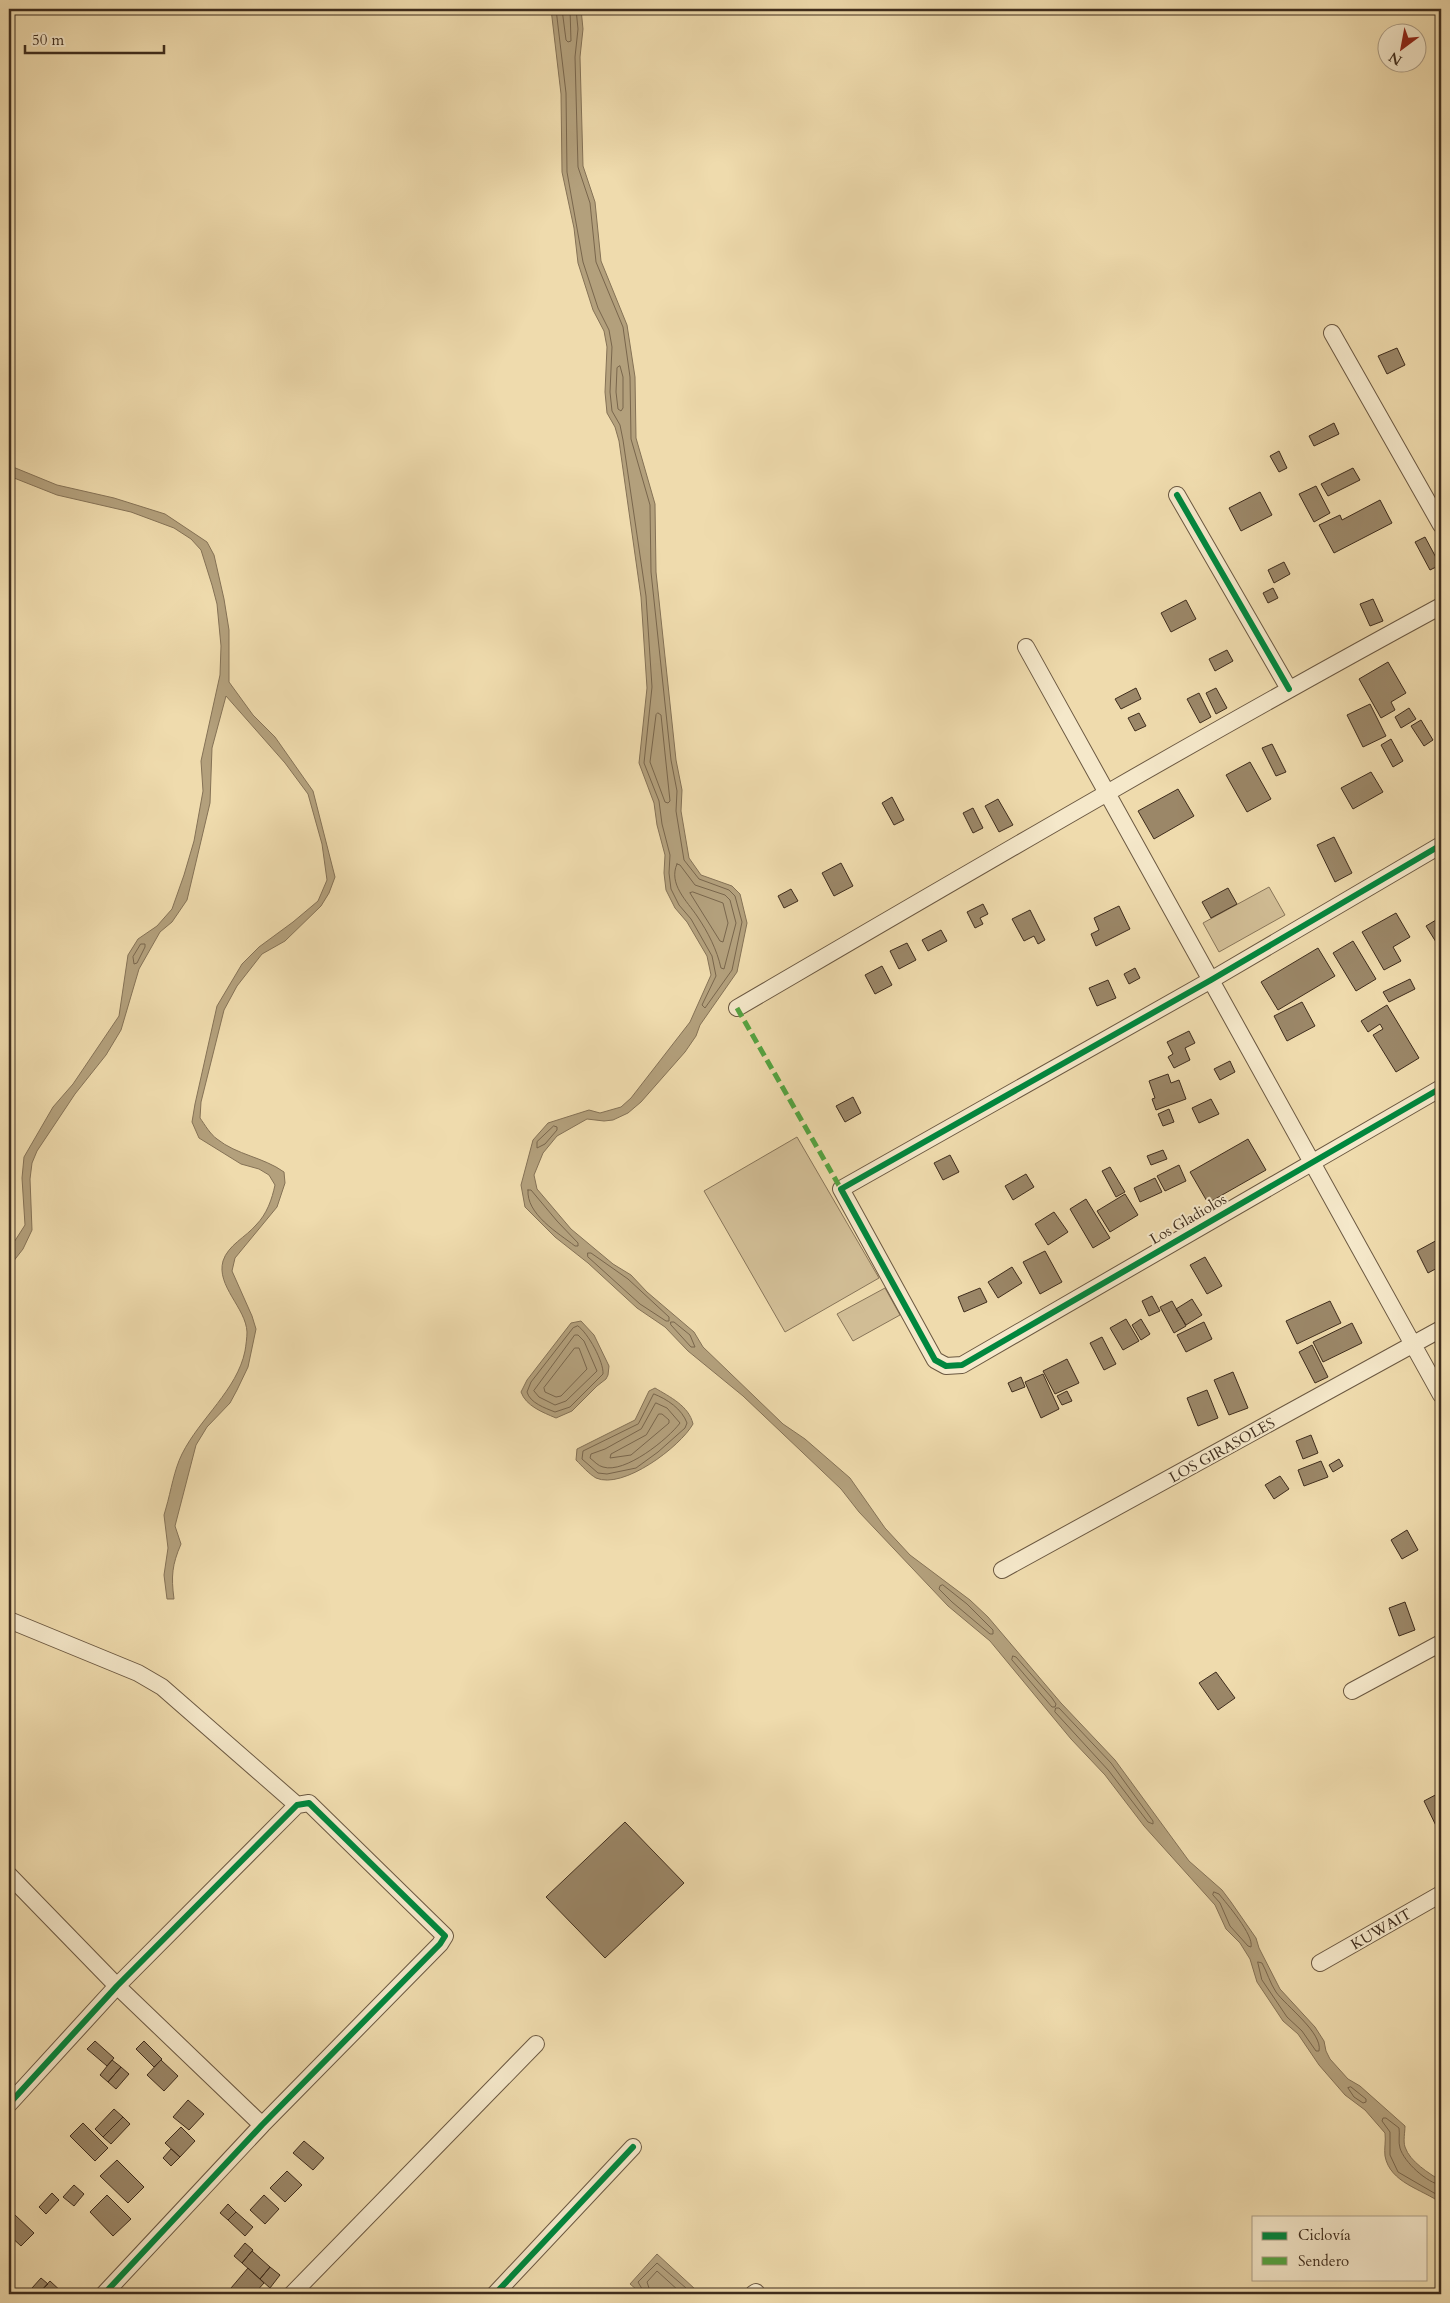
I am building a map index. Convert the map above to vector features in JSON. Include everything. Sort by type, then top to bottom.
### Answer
[{"type":"street","points":[[1332,333],[1441,526]]},
{"type":"street","points":[[1177,495],[1289,688]]},
{"type":"street","points":[[737,1008],[1289,688],[1441,606]]},
{"type":"street","points":[[1026,647],[1441,1396]]},
{"type":"street","points":[[1211,980],[1441,845]]},
{"type":"street","name":"Los Gladiolos","points":[[1211,980],[841,1189],[935,1360],[946,1366],[962,1365],[1441,1088]]},
{"type":"street","name":"LOS GIRASOLES","points":[[1002,1570],[1441,1329]]},
{"type":"street","points":[[9,1620],[138,1673],[162,1687],[297,1805]]},
{"type":"street","points":[[1352,1691],[1441,1643]]},
{"type":"street","points":[[9,2104],[117,1986],[297,1805],[309,1803],[445,1936],[433,1951],[262,2125],[104,2294]]},
{"type":"street","points":[[9,1876],[117,1986],[262,2125]]},
{"type":"street","name":"KUWAIT","points":[[1320,1963],[1441,1894]]},
{"type":"street","points":[[292,2294],[536,2044]]},
{"type":"street","points":[[495,2294],[633,2147]]},
{"type":"shaded area","points":[[1269,887],[1285,915],[1219,952],[1203,923]]},
{"type":"shaded area","points":[[797,1137],[879,1278],[785,1332],[704,1191]]},
{"type":"shaded area","points":[[885,1288],[900,1315],[853,1341],[837,1314]]},
{"type":"water","points":[[551,9],[581,9],[583,29],[580,57],[583,166],[595,202],[601,261],[627,325],[635,377],[636,438],[655,504],[656,572],[676,760],[682,790],[681,811],[689,858],[701,875],[732,886],[740,894],[747,923],[737,972],[700,1025],[696,1036],[685,1052],[641,1102],[628,1113],[613,1120],[587,1119],[557,1136],[543,1153],[534,1175],[537,1189],[571,1229],[613,1264],[631,1275],[647,1292],[694,1332],[703,1347],[783,1424],[805,1439],[850,1478],[885,1528],[910,1555],[970,1600],[988,1617],[1061,1703],[1115,1760],[1189,1861],[1222,1890],[1256,1938],[1259,1948],[1280,1989],[1315,2027],[1324,2041],[1330,2059],[1348,2079],[1360,2086],[1405,2126],[1404,2142],[1407,2152],[1420,2167],[1441,2181],[1441,2203],[1393,2173],[1385,2156],[1385,2133],[1365,2110],[1345,2095],[1319,2065],[1298,2034],[1283,2021],[1257,1982],[1250,1959],[1240,1943],[1226,1929],[1215,1905],[1144,1826],[1105,1775],[1071,1739],[990,1641],[948,1606],[859,1512],[841,1489],[743,1396],[688,1351],[665,1327],[637,1308],[588,1263],[555,1237],[525,1207],[521,1185],[533,1140],[548,1123],[589,1110],[600,1113],[621,1107],[631,1098],[690,1022],[711,975],[707,956],[687,922],[675,908],[666,890],[664,873],[665,855],[657,825],[654,803],[639,763],[647,688],[641,597],[619,441],[615,427],[607,413],[605,392],[607,347],[604,331],[593,310],[578,263],[574,228],[562,172],[561,94]]},
{"type":"water","points":[[9,462],[13,467],[57,485],[114,498],[165,514],[207,542],[214,555],[229,630],[229,682],[253,715],[275,737],[313,791],[335,877],[329,893],[321,906],[285,941],[262,954],[237,986],[224,1010],[201,1102],[200,1118],[214,1137],[233,1149],[284,1172],[285,1183],[277,1207],[235,1258],[232,1271],[256,1329],[248,1367],[237,1390],[230,1403],[207,1427],[196,1445],[175,1526],[181,1544],[173,1571],[174,1599],[167,1599],[164,1575],[168,1548],[164,1515],[175,1474],[182,1454],[234,1378],[241,1365],[246,1346],[247,1332],[245,1323],[227,1288],[222,1270],[223,1261],[229,1250],[260,1221],[271,1201],[275,1185],[269,1175],[259,1169],[241,1164],[199,1138],[192,1122],[195,1104],[217,1006],[242,964],[259,947],[318,901],[327,880],[322,844],[308,794],[285,763],[226,696],[212,748],[210,803],[187,900],[172,922],[160,932],[139,969],[121,1030],[106,1055],[75,1094],[37,1151],[32,1163],[30,1179],[32,1230],[23,1249],[9,1267],[9,1250],[25,1225],[22,1178],[24,1157],[53,1107],[73,1084],[119,1016],[128,955],[138,939],[157,926],[172,909],[184,875],[194,841],[203,791],[201,761],[220,675],[221,646],[217,604],[212,585],[201,550],[191,539],[174,528],[131,512],[57,495],[9,476]]},
{"type":"water","points":[[581,1321],[594,1335],[609,1366],[608,1375],[572,1411],[556,1418],[531,1405],[521,1392],[527,1380],[571,1323]]},
{"type":"water","points":[[655,1388],[683,1407],[693,1424],[676,1444],[664,1454],[635,1472],[621,1478],[607,1480],[593,1476],[576,1460],[577,1449],[635,1420],[649,1391]]},
{"type":"water","points":[[657,2254],[695,2289],[690,2294],[642,2294],[630,2284]]},
{"type":"building","points":[[1397,348],[1405,365],[1387,374],[1378,356]]},
{"type":"building","points":[[1334,423],[1339,434],[1314,446],[1309,436]]},
{"type":"building","points":[[1279,451],[1287,468],[1279,472],[1270,456]]},
{"type":"building","points":[[1353,468],[1360,480],[1328,496],[1321,484]]},
{"type":"building","points":[[1316,486],[1330,513],[1314,522],[1299,494]]},
{"type":"building","points":[[1260,492],[1272,515],[1241,531],[1229,508]]},
{"type":"building","points":[[1380,500],[1392,523],[1334,553],[1319,525],[1340,515],[1342,520]]},
{"type":"building","points":[[1425,537],[1440,565],[1430,570],[1415,542]]},
{"type":"building","points":[[1284,562],[1290,574],[1274,583],[1268,570]]},
{"type":"building","points":[[1273,588],[1278,598],[1268,603],[1263,593]]},
{"type":"building","points":[[1373,599],[1383,621],[1370,626],[1360,604]]},
{"type":"building","points":[[1186,600],[1196,619],[1171,632],[1161,613]]},
{"type":"building","points":[[1227,650],[1233,661],[1215,671],[1209,659]]},
{"type":"building","points":[[1388,662],[1406,693],[1391,702],[1395,710],[1381,718],[1359,679]]},
{"type":"building","points":[[1136,688],[1141,699],[1121,709],[1115,699]]},
{"type":"building","points":[[1216,688],[1227,708],[1216,714],[1206,693]]},
{"type":"building","points":[[1199,693],[1211,717],[1200,723],[1187,699]]},
{"type":"building","points":[[1370,704],[1386,736],[1363,747],[1347,715]]},
{"type":"building","points":[[1409,708],[1416,719],[1401,728],[1395,717]]},
{"type":"building","points":[[1139,713],[1146,726],[1135,731],[1128,718]]},
{"type":"building","points":[[1421,720],[1433,740],[1424,746],[1411,726]]},
{"type":"building","points":[[1391,739],[1403,761],[1393,767],[1381,745]]},
{"type":"building","points":[[1272,744],[1286,772],[1276,776],[1262,748]]},
{"type":"building","points":[[1250,762],[1271,799],[1247,812],[1226,775]]},
{"type":"building","points":[[1371,772],[1383,792],[1353,809],[1341,788]]},
{"type":"building","points":[[1178,789],[1194,816],[1154,839],[1138,811]]},
{"type":"building","points":[[892,797],[904,820],[894,825],[882,803]]},
{"type":"building","points":[[998,799],[1013,825],[999,832],[985,806]]},
{"type":"building","points":[[973,808],[983,828],[973,833],[963,813]]},
{"type":"building","points":[[1334,837],[1352,873],[1335,882],[1317,845]]},
{"type":"building","points":[[841,863],[853,886],[834,896],[822,873]]},
{"type":"building","points":[[1228,888],[1237,904],[1211,918],[1202,902]]},
{"type":"building","points":[[791,889],[798,901],[784,908],[778,896]]},
{"type":"building","points":[[983,904],[988,914],[980,918],[983,924],[975,928],[967,912]]},
{"type":"building","points":[[1119,906],[1130,929],[1096,946],[1091,934],[1099,930],[1094,918]]},
{"type":"building","points":[[1030,910],[1045,940],[1038,944],[1034,936],[1024,941],[1012,919]]},
{"type":"building","points":[[1396,913],[1410,937],[1393,947],[1401,961],[1384,970],[1362,932]]},
{"type":"building","points":[[1441,917],[1441,950],[1426,926]]},
{"type":"building","points":[[941,930],[947,941],[928,951],[922,940]]},
{"type":"building","points":[[1353,941],[1376,979],[1356,991],[1333,953]]},
{"type":"building","points":[[907,943],[916,960],[899,969],[890,951]]},
{"type":"building","points":[[1318,948],[1335,976],[1278,1010],[1261,982]]},
{"type":"building","points":[[882,966],[892,985],[875,994],[865,975]]},
{"type":"building","points":[[1135,968],[1140,978],[1129,984],[1124,974]]},
{"type":"building","points":[[1410,979],[1415,989],[1389,1002],[1383,992]]},
{"type":"building","points":[[1108,980],[1116,998],[1097,1006],[1089,988]]},
{"type":"building","points":[[1302,1002],[1315,1026],[1287,1041],[1274,1016]]},
{"type":"building","points":[[1387,1005],[1419,1058],[1396,1072],[1373,1035],[1383,1029],[1380,1024],[1368,1032],[1361,1021]]},
{"type":"building","points":[[1189,1031],[1195,1043],[1185,1048],[1190,1060],[1174,1068],[1168,1057],[1173,1054],[1167,1042]]},
{"type":"building","points":[[1230,1061],[1235,1072],[1220,1080],[1214,1069]]},
{"type":"building","points":[[1168,1074],[1171,1083],[1179,1080],[1186,1099],[1156,1110],[1152,1099],[1155,1098],[1149,1081]]},
{"type":"building","points":[[853,1097],[861,1113],[845,1122],[836,1106]]},
{"type":"building","points":[[1211,1099],[1219,1114],[1199,1123],[1192,1108]]},
{"type":"building","points":[[1169,1109],[1174,1122],[1163,1126],[1158,1114]]},
{"type":"building","points":[[1248,1139],[1266,1170],[1208,1203],[1190,1172]]},
{"type":"building","points":[[1163,1150],[1167,1159],[1151,1165],[1147,1156]]},
{"type":"building","points":[[950,1155],[959,1172],[943,1180],[934,1163]]},
{"type":"building","points":[[1179,1165],[1186,1181],[1165,1191],[1157,1176]]},
{"type":"building","points":[[1110,1167],[1125,1192],[1116,1197],[1102,1171]]},
{"type":"building","points":[[1026,1174],[1034,1187],[1013,1200],[1005,1186]]},
{"type":"building","points":[[1155,1178],[1162,1192],[1140,1202],[1134,1188]]},
{"type":"building","points":[[1125,1194],[1138,1215],[1110,1232],[1097,1211]]},
{"type":"building","points":[[1086,1199],[1110,1238],[1093,1248],[1070,1209]]},
{"type":"building","points":[[1054,1212],[1068,1232],[1048,1245],[1035,1224]]},
{"type":"building","points":[[1441,1238],[1441,1266],[1428,1273],[1417,1251]]},
{"type":"building","points":[[1045,1251],[1062,1282],[1040,1294],[1023,1262]]},
{"type":"building","points":[[1205,1257],[1222,1286],[1207,1294],[1190,1265]]},
{"type":"building","points":[[1012,1267],[1022,1283],[998,1298],[988,1282]]},
{"type":"building","points":[[980,1288],[987,1302],[964,1312],[958,1297]]},
{"type":"building","points":[[1152,1296],[1160,1311],[1149,1316],[1142,1301]]},
{"type":"building","points":[[1192,1299],[1202,1315],[1186,1325],[1176,1309]]},
{"type":"building","points":[[1172,1301],[1186,1326],[1174,1333],[1160,1307]]},
{"type":"building","points":[[1330,1301],[1341,1323],[1297,1344],[1286,1321]]},
{"type":"building","points":[[1126,1319],[1139,1341],[1123,1350],[1110,1328]]},
{"type":"building","points":[[1141,1319],[1150,1334],[1141,1340],[1132,1325]]},
{"type":"building","points":[[1204,1322],[1212,1339],[1186,1352],[1177,1335]]},
{"type":"building","points":[[1352,1323],[1362,1343],[1323,1362],[1313,1342]]},
{"type":"building","points":[[1102,1337],[1116,1364],[1104,1370],[1090,1343]]},
{"type":"building","points":[[1312,1345],[1328,1377],[1315,1383],[1299,1352]]},
{"type":"building","points":[[1067,1359],[1079,1383],[1055,1394],[1043,1371]]},
{"type":"building","points":[[1233,1372],[1248,1408],[1229,1415],[1214,1380]]},
{"type":"building","points":[[1043,1374],[1059,1409],[1041,1418],[1025,1382]]},
{"type":"building","points":[[1021,1377],[1025,1387],[1012,1392],[1008,1383]]},
{"type":"building","points":[[1207,1390],[1218,1418],[1198,1426],[1187,1398]]},
{"type":"building","points":[[1067,1391],[1072,1401],[1062,1405],[1057,1396]]},
{"type":"building","points":[[1311,1435],[1318,1453],[1303,1459],[1296,1441]]},
{"type":"building","points":[[1339,1459],[1343,1466],[1333,1472],[1329,1465]]},
{"type":"building","points":[[1321,1461],[1328,1477],[1304,1486],[1298,1470]]},
{"type":"building","points":[[1280,1476],[1289,1489],[1274,1499],[1265,1485]]},
{"type":"building","points":[[1407,1530],[1418,1550],[1402,1559],[1391,1540]]},
{"type":"building","points":[[1405,1602],[1415,1630],[1399,1636],[1389,1608]]},
{"type":"building","points":[[1216,1672],[1235,1698],[1218,1710],[1199,1683]]},
{"type":"building","points":[[1441,1792],[1441,1836],[1424,1801]]},
{"type":"building","points":[[625,1822],[684,1883],[605,1958],[546,1897]]},
{"type":"building","points":[[95,2041],[114,2058],[107,2066],[87,2049]]},
{"type":"building","points":[[144,2041],[162,2059],[154,2067],[136,2049]]},
{"type":"building","points":[[112,2060],[121,2067],[108,2082],[100,2075]]},
{"type":"building","points":[[161,2060],[178,2076],[164,2091],[147,2075]]},
{"type":"building","points":[[121,2067],[129,2074],[116,2089],[108,2082]]},
{"type":"building","points":[[188,2100],[204,2114],[189,2130],[173,2117]]},
{"type":"building","points":[[114,2109],[123,2117],[103,2137],[95,2129]]},
{"type":"building","points":[[123,2117],[130,2124],[111,2144],[103,2137]]},
{"type":"building","points":[[83,2123],[108,2148],[95,2161],[70,2136]]},
{"type":"building","points":[[181,2127],[195,2141],[180,2157],[165,2143]]},
{"type":"building","points":[[304,2141],[324,2158],[313,2170],[293,2153]]},
{"type":"building","points":[[171,2149],[180,2157],[171,2166],[163,2158]]},
{"type":"building","points":[[117,2160],[144,2187],[128,2203],[100,2176]]},
{"type":"building","points":[[287,2171],[302,2185],[285,2202],[270,2188]]},
{"type":"building","points":[[74,2185],[84,2194],[74,2206],[63,2197]]},
{"type":"building","points":[[52,2193],[59,2200],[46,2214],[39,2207]]},
{"type":"building","points":[[107,2195],[131,2219],[113,2236],[90,2212]]},
{"type":"building","points":[[264,2195],[279,2209],[265,2224],[250,2210]]},
{"type":"building","points":[[228,2204],[236,2212],[228,2220],[220,2213]]},
{"type":"building","points":[[236,2212],[253,2227],[245,2236],[228,2220]]},
{"type":"building","points":[[15,2215],[34,2233],[21,2246],[9,2235],[9,2221]]},
{"type":"building","points":[[245,2243],[253,2250],[242,2263],[234,2256]]},
{"type":"building","points":[[252,2251],[270,2267],[260,2279],[242,2263]]},
{"type":"building","points":[[270,2267],[280,2275],[270,2288],[260,2279]]},
{"type":"building","points":[[248,2268],[264,2283],[254,2294],[239,2294],[231,2288]]},
{"type":"building","points":[[41,2278],[48,2284],[38,2294],[32,2288]]},
{"type":"building","points":[[50,2281],[64,2294],[38,2294]]},
{"type":"marked path","points":[[737,1008],[841,1189]]},
{"type":"cycle path","points":[[1177,495],[1289,689]]},
{"type":"cycle path","points":[[1441,845],[1211,980],[841,1189],[935,1360],[946,1366],[962,1365],[1441,1088]]},
{"type":"cycle path","points":[[9,2104],[117,1986],[297,1805],[309,1803],[445,1936],[440,1944],[262,2125],[104,2294]]},
{"type":"cycle path","points":[[495,2294],[633,2147]]}]
